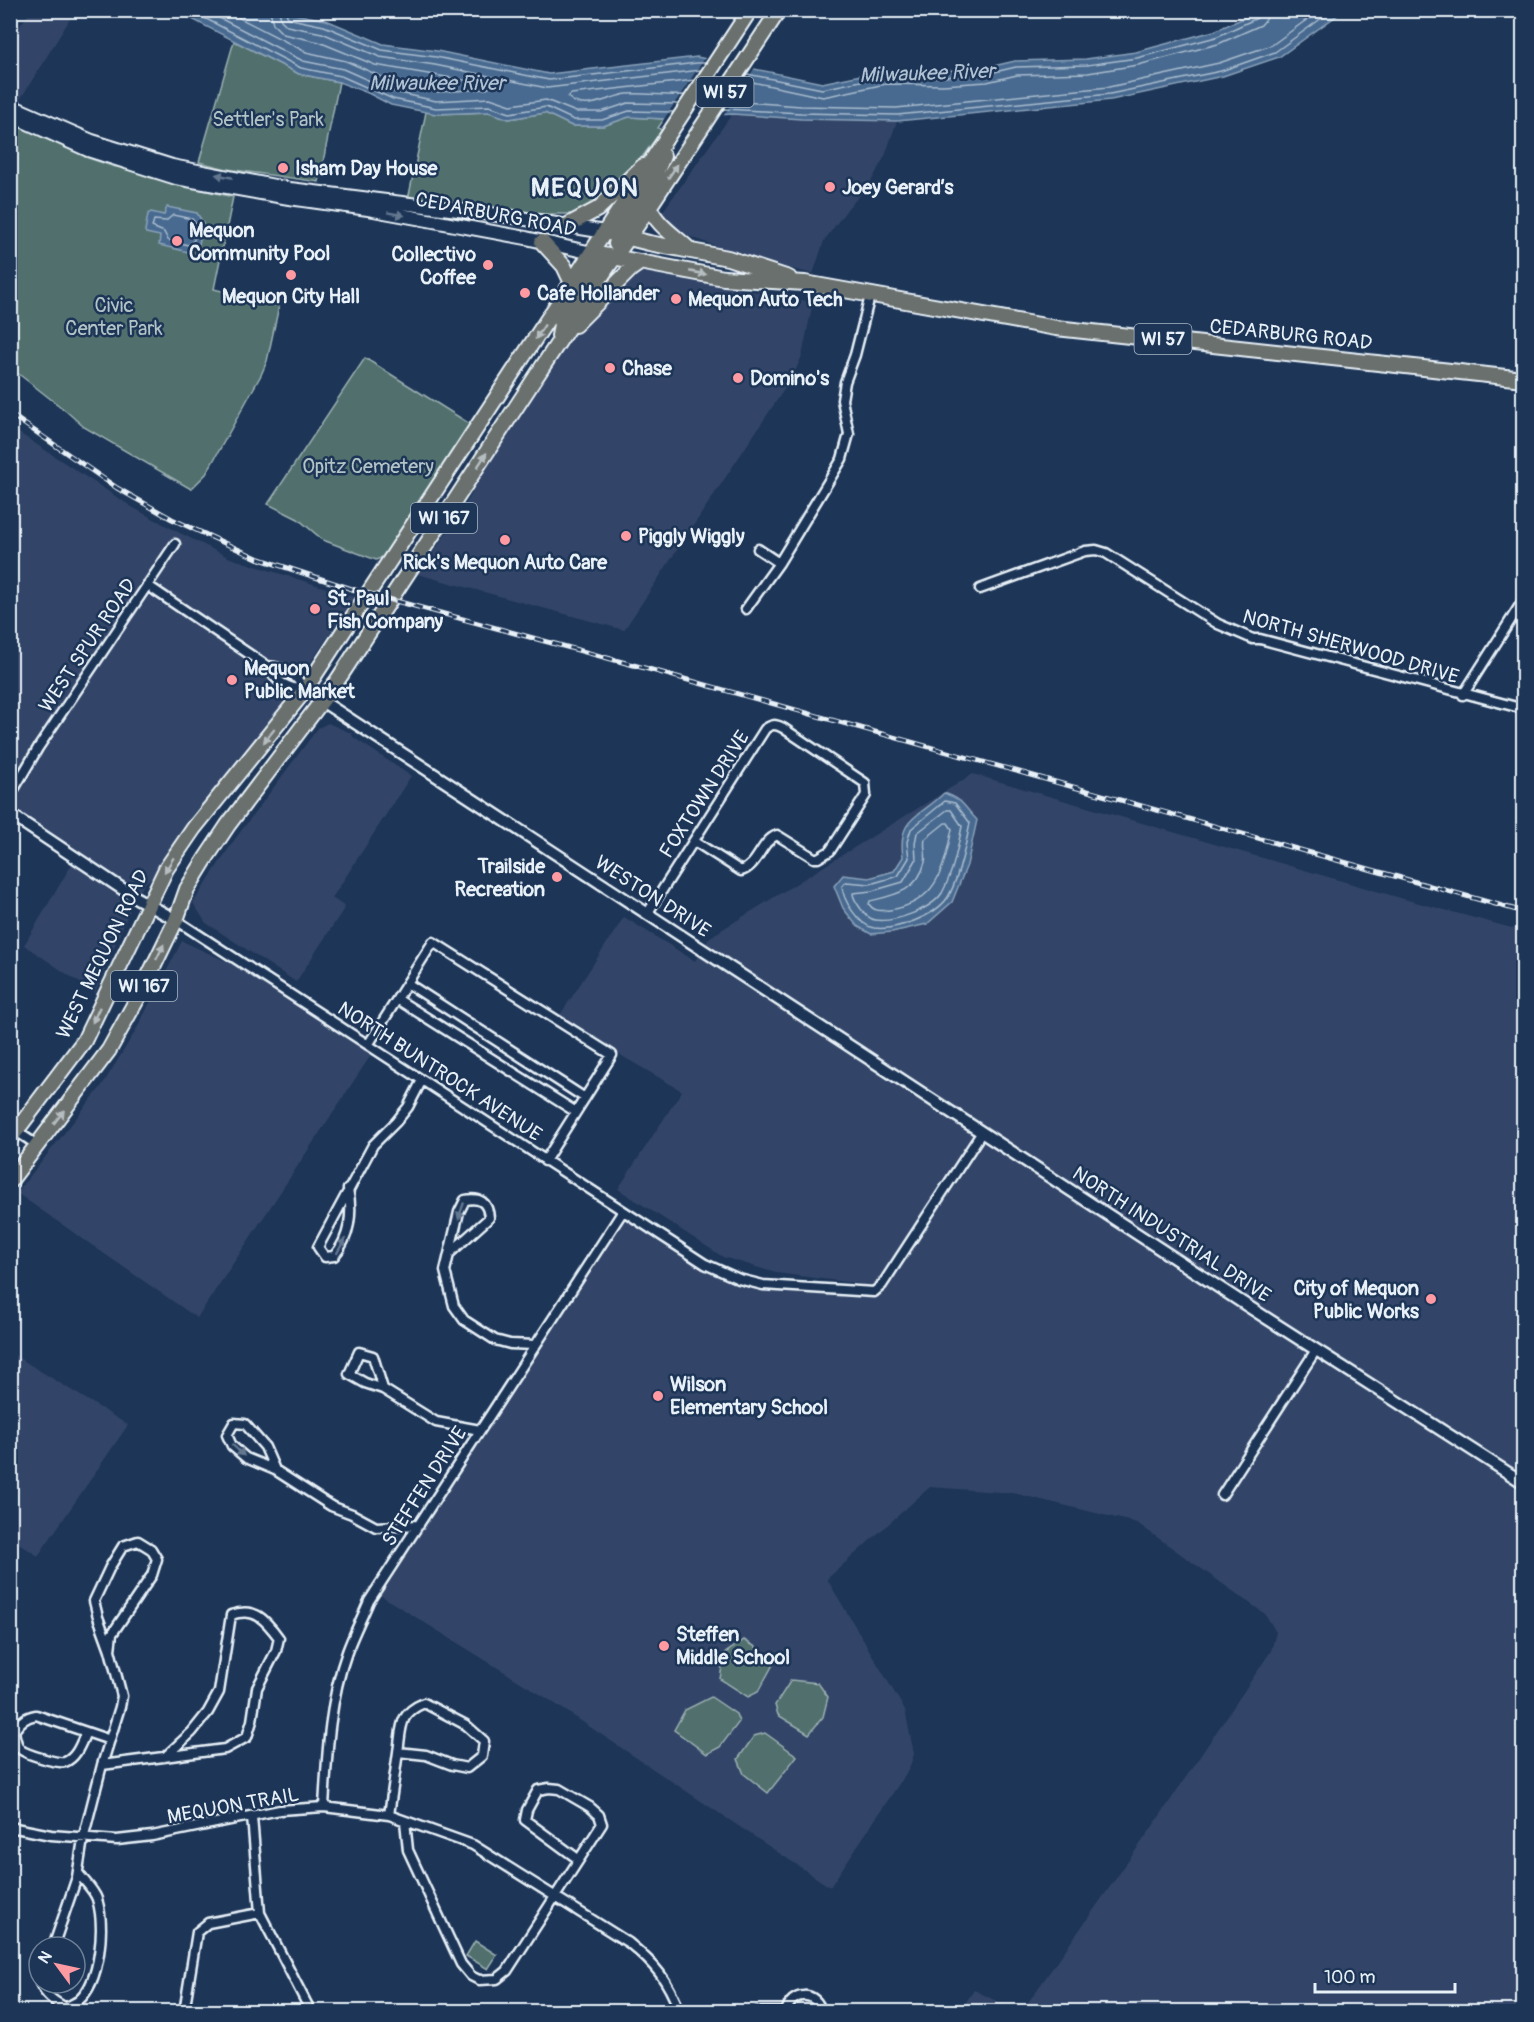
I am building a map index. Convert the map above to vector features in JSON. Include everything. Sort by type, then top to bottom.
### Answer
[{"type":"main road","name":"WEST MEQUON ROAD","points":[[10,1181],[109,1050],[141,993],[176,921],[187,889],[228,825],[322,702],[614,257],[617,235],[656,155],[750,10]]},
{"type":"main road","name":"WEST MEQUON ROAD","points":[[13,1132],[84,1041],[166,869],[194,828],[305,690],[572,283],[595,254],[650,206],[779,10]]},
{"type":"main road","name":"CEDARBURG ROAD","points":[[10,108],[14,107],[92,141],[172,166],[290,189],[568,225],[728,258],[805,284]]},
{"type":"main road","name":"CEDARBURG ROAD","points":[[10,115],[88,150],[176,178],[289,198],[368,208],[724,278],[805,284],[1056,328],[1524,379]]},
{"type":"main road","points":[[617,235],[655,175],[670,134]]},
{"type":"main road","points":[[568,225],[598,209],[656,155]]},
{"type":"main road","points":[[650,206],[655,219],[661,226],[675,235],[691,251]]},
{"type":"main road","points":[[542,242],[564,266],[572,283]]},
{"type":"main road","points":[[562,338],[562,318],[587,279],[595,254]]},
{"type":"main road","points":[[562,338],[641,262]]},
{"type":"main road","points":[[448,471],[466,484]]},
{"type":"street","points":[[746,609],[779,563],[842,459],[849,434],[842,400],[845,382],[855,355],[870,296]]},
{"type":"street","name":"WEST SPUR ROAD","points":[[10,796],[38,748],[175,544]]},
{"type":"street","points":[[758,549],[779,563]]},
{"type":"street","name":"NORTH SHERWOOD DRIVE","points":[[980,589],[1085,551],[1106,552],[1218,624],[1253,639],[1524,710]]},
{"type":"street","points":[[147,585],[267,666],[271,673],[289,688],[305,690]]},
{"type":"street","points":[[1463,695],[1524,598]]},
{"type":"street","points":[[267,666],[283,668],[297,677],[305,690]]},
{"type":"street","name":"WESTON DRIVE","points":[[305,690],[982,1131]]},
{"type":"street","name":"FOXTOWN DRIVE","points":[[647,914],[760,736],[771,725],[775,724],[783,728],[866,783],[866,795],[830,851],[818,858],[814,858],[777,835],[769,840],[752,865],[741,871],[694,841]]},
{"type":"street","name":"NORTH BUNTROCK AVENUE","points":[[10,814],[147,905],[176,921],[705,1264],[740,1279],[763,1285],[874,1292],[882,1285],[982,1131]]},
{"type":"street","points":[[368,1045],[433,942],[612,1055],[545,1161]]},
{"type":"street","points":[[407,983],[585,1098]]},
{"type":"street","points":[[397,999],[576,1112]]},
{"type":"street","points":[[348,1189],[352,1205],[343,1246],[334,1256],[325,1257],[318,1247],[348,1189],[374,1145],[408,1107],[422,1080]]},
{"type":"street","name":"NORTH INDUSTRIAL DRIVE","points":[[982,1131],[1524,1483]]},
{"type":"street","points":[[13,1132],[37,1145]]},
{"type":"street","points":[[451,1252],[489,1218],[489,1211],[484,1203],[475,1198],[465,1200],[459,1212],[445,1271],[454,1306],[464,1320],[495,1340],[510,1344],[535,1345]]},
{"type":"street","name":"STEFFEN DRIVE","points":[[324,1807],[328,1744],[334,1700],[347,1652],[369,1601],[623,1211]]},
{"type":"street","points":[[1222,1495],[1316,1350]]},
{"type":"street","points":[[383,1389],[373,1356],[359,1352],[349,1374],[383,1389],[436,1422],[480,1430]]},
{"type":"street","points":[[275,1470],[265,1447],[245,1424],[234,1424],[227,1435],[232,1446],[246,1458],[275,1470],[331,1506],[376,1527],[419,1525]]},
{"type":"street","points":[[57,1935],[78,1873],[83,1839],[122,1695],[94,1601],[123,1546],[138,1541],[151,1549],[157,1559],[152,1575],[112,1634],[110,1650]]},
{"type":"street","points":[[102,1765],[165,1757],[225,1749],[247,1737],[257,1688],[276,1651],[279,1638],[268,1623],[255,1614],[241,1612],[231,1615],[219,1692],[208,1712],[192,1732],[165,1757]]},
{"type":"street","points":[[389,1815],[398,1752],[403,1719],[411,1709],[424,1703],[466,1725],[484,1741],[482,1756],[467,1768],[426,1755],[398,1752]]},
{"type":"street","points":[[86,1732],[74,1755],[60,1763],[20,1749],[14,1731],[27,1716],[36,1715],[110,1740]]},
{"type":"street","points":[[405,1821],[408,1850],[461,1964],[471,1976],[479,1980],[497,1978],[507,1971],[602,1824],[599,1815],[590,1807],[559,1789],[538,1790],[527,1810],[525,1820],[578,1859]]},
{"type":"street","name":"MEQUON TRAIL","points":[[10,1827],[83,1839],[117,1840],[152,1836],[280,1810],[324,1807],[389,1815],[472,1845],[629,1943],[650,1959],[666,1980],[680,2012]]},
{"type":"street","points":[[252,1817],[260,1913],[311,2012]]},
{"type":"street","points":[[78,1873],[96,1897],[100,1936],[98,1964],[87,1990]]},
{"type":"street","points":[[184,2012],[197,1932],[208,1923],[260,1913]]},
{"type":"street","points":[[47,1995],[52,2001],[66,2008],[80,2000],[83,1995]]},
{"type":"street","points":[[757,2012],[786,2012],[795,1997],[807,1995],[817,2001],[821,2012]]},
{"type":"shaded area","points":[[31,11],[75,11],[18,103],[11,100],[10,38]]},
{"type":"shaded area","points":[[732,114],[801,119],[897,121],[885,156],[868,187],[848,208],[824,241],[813,274],[765,262],[710,244],[681,233],[665,222],[661,214]]},
{"type":"shaded area","points":[[639,271],[813,302],[802,356],[793,376],[624,630],[417,574],[470,497],[483,471],[571,336],[629,274]]},
{"type":"shaded area","points":[[10,427],[132,507],[230,558],[355,597],[286,698],[284,706],[239,763],[192,815],[154,876],[145,883],[132,905],[95,993],[24,945],[79,852],[11,806]]},
{"type":"shaded area","points":[[328,723],[351,733],[353,737],[411,776],[332,898],[345,907],[296,982],[206,923],[193,903],[235,839],[318,728]]},
{"type":"shaded area","points":[[973,774],[1404,899],[1523,931],[1523,2011],[1022,2011],[1153,1826],[1271,1651],[1276,1632],[1265,1614],[1137,1523],[1013,1493],[930,1487],[827,1579],[905,1710],[914,1754],[909,1769],[830,1887],[548,1699],[375,1592],[623,1211],[705,1264],[740,1279],[872,1291],[862,1284],[776,1273],[723,1257],[618,1189],[682,1091],[622,1056],[560,1015],[624,917],[695,961],[710,937]]},
{"type":"shaded area","points":[[182,941],[269,981],[375,1049],[197,1318],[18,1194],[101,1087],[135,1032]]},
{"type":"shaded area","points":[[11,1353],[128,1425],[38,1556],[11,1538]]},
{"type":"shaded area","points":[[974,1990],[1017,2011],[960,2011]]},
{"type":"green space","name":"Settler's Park","points":[[234,41],[299,74],[339,82],[319,182],[227,169],[199,162]]},
{"type":"green space","points":[[426,112],[436,114],[489,112],[509,119],[545,113],[572,126],[603,126],[629,117],[664,119],[658,128],[662,130],[634,168],[594,208],[582,214],[533,214],[454,208],[408,200]]},
{"type":"green space","name":"Civic Center Park","points":[[10,119],[12,123],[83,153],[85,157],[145,173],[148,177],[233,197],[214,289],[279,306],[267,361],[261,375],[206,474],[191,489],[84,427],[11,368]]},
{"type":"green space","name":"Opitz Cemetery","points":[[365,358],[470,424],[383,557],[376,560],[323,540],[298,519],[268,504]]},
{"type":"green space","points":[[744,1640],[776,1659],[758,1692],[748,1697],[720,1679],[724,1654]]},
{"type":"green space","points":[[791,1680],[818,1683],[828,1697],[823,1717],[809,1734],[778,1715],[775,1705]]},
{"type":"green space","points":[[711,1697],[736,1714],[739,1722],[720,1747],[707,1754],[674,1730],[685,1710]]},
{"type":"green space","points":[[765,1733],[797,1756],[768,1793],[744,1774],[738,1759],[754,1736]]},
{"type":"green space","points":[[475,1941],[497,1955],[488,1969],[466,1956]]},
{"type":"water","name":"Milwaukee River","points":[[182,11],[278,11],[326,20],[383,44],[437,51],[549,74],[697,57],[822,83],[885,70],[942,71],[985,68],[1015,61],[1086,59],[1136,52],[1214,31],[1260,11],[1343,11],[1279,57],[1223,76],[1111,100],[897,121],[801,119],[732,114],[664,119],[629,117],[603,126],[572,126],[545,113],[509,119],[489,112],[436,114],[391,105],[339,82],[299,74],[184,15]]},
{"type":"water","points":[[167,207],[197,213],[203,223],[199,244],[188,252],[159,245],[160,236],[145,231],[148,214],[151,212],[164,215]]},
{"type":"water","points":[[944,793],[960,801],[977,820],[967,865],[952,902],[927,924],[871,934],[857,926],[843,908],[834,886],[843,875],[869,878],[894,871],[903,857],[902,843],[907,825]]},
{"type":"pier","points":[[707,55],[756,66],[722,118],[662,122]]},
{"type":"railway","points":[[10,414],[117,488],[172,519],[257,558],[355,590],[1524,912]]},
{"type":"place","name":"Isham Day House","points":[[283,168]]},
{"type":"place","name":"Joey Gerard’s","points":[[830,187]]},
{"type":"place","name":"Mequon Community Pool","points":[[177,241]]},
{"type":"place","name":"Collectivo Coffee","points":[[488,265]]},
{"type":"place","name":"Mequon City Hall","points":[[291,275]]},
{"type":"place","name":"Cafe Hollander","points":[[525,293]]},
{"type":"place","name":"Mequon Auto Tech","points":[[676,299]]},
{"type":"place","name":"Chase","points":[[610,368]]},
{"type":"place","name":"Domino's","points":[[738,378]]},
{"type":"place","name":"Piggly Wiggly","points":[[626,536]]},
{"type":"place","name":"Rick's Mequon Auto Care","points":[[505,540]]},
{"type":"place","name":"St. Paul Fish Company","points":[[315,609]]},
{"type":"place","name":"Mequon Public Market","points":[[232,680]]},
{"type":"place","name":"Trailside Recreation","points":[[557,877]]},
{"type":"place","name":"City of Mequon Public Works","points":[[1431,1299]]},
{"type":"place","name":"Wilson Elementary School","points":[[658,1396]]},
{"type":"place","name":"Steffen Middle School","points":[[664,1646]]},
{"type":"district","name":"MEQUON","points":[[585,187]]}]
